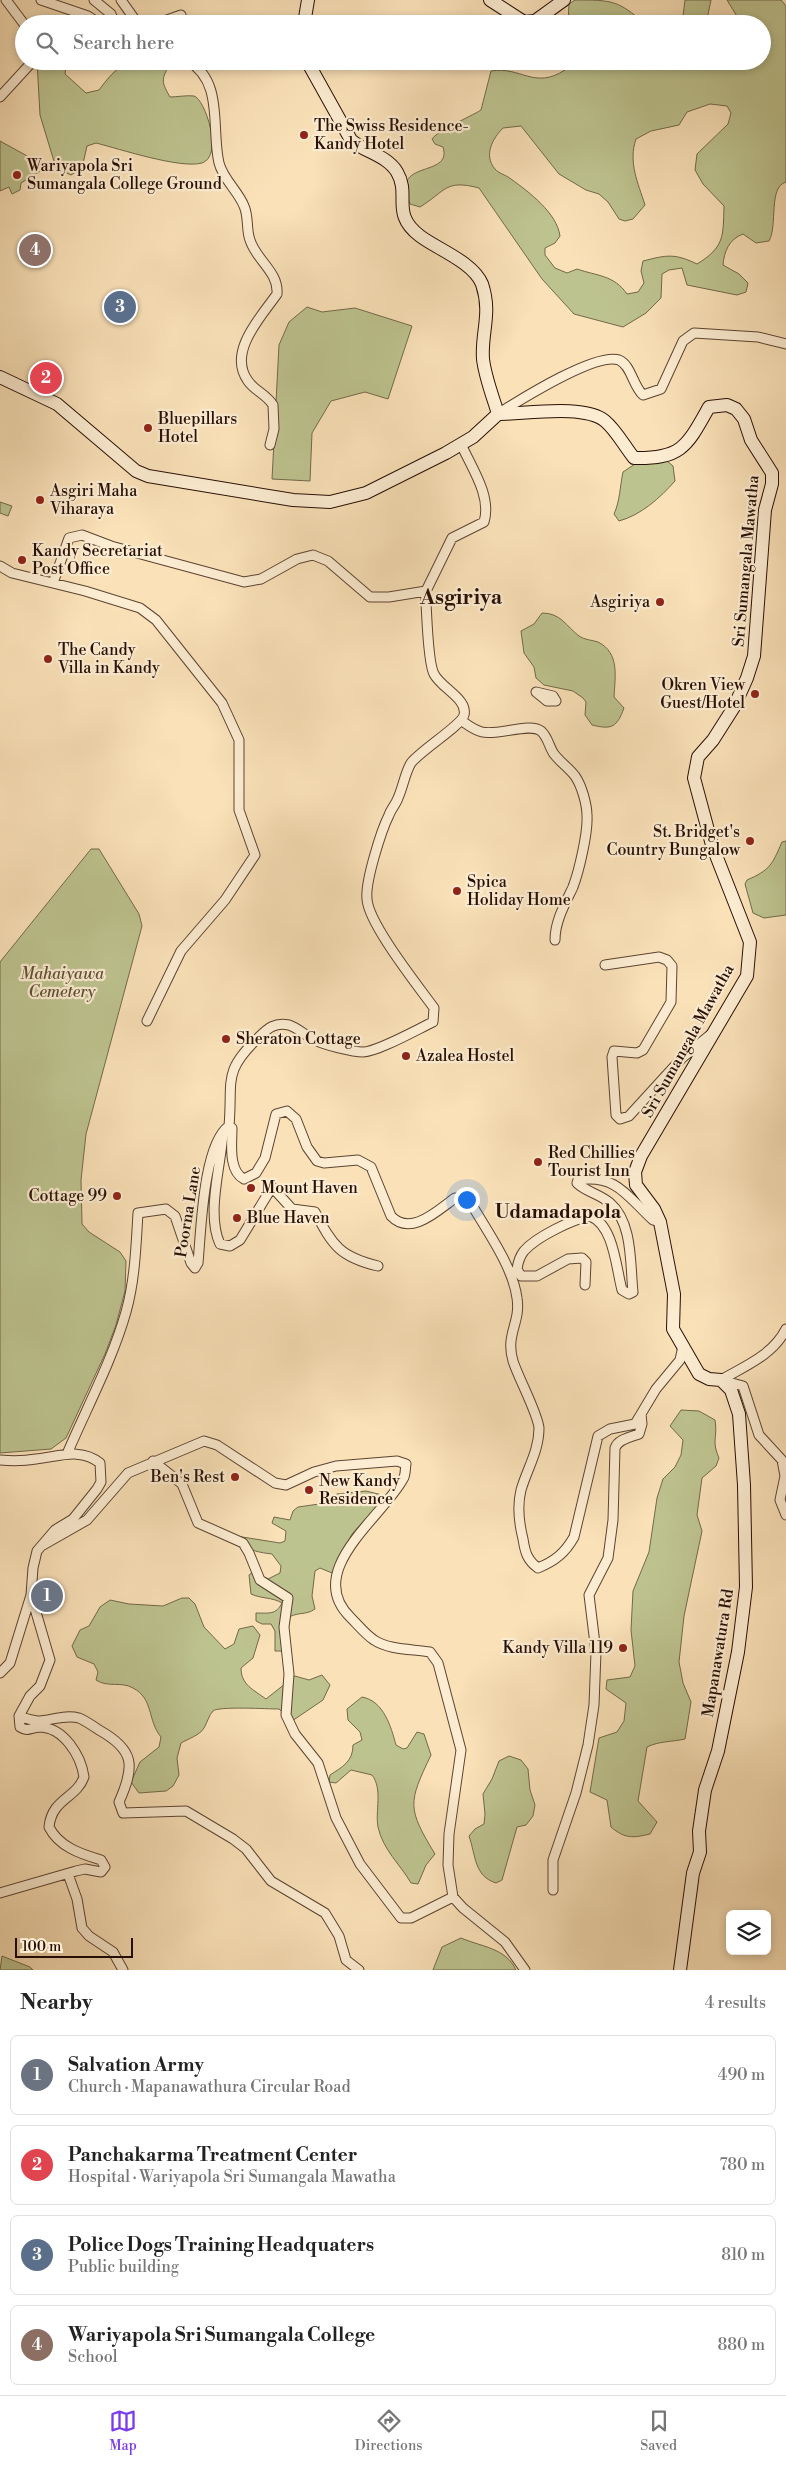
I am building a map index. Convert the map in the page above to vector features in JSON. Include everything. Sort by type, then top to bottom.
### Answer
[{"type":"street","points":[[6,0],[17,15]]},
{"type":"street","points":[[41,0],[85,15]]},
{"type":"street","points":[[94,0],[111,15]]},
{"type":"street","points":[[121,0],[132,15]]},
{"type":"street","points":[[306,15],[308,0]]},
{"type":"street","points":[[490,0],[513,15]]},
{"type":"street","points":[[544,15],[564,0]]},
{"type":"street","points":[[0,97],[24,70]]},
{"type":"street","points":[[200,70],[206,77],[216,115],[219,163],[245,208],[250,240],[269,270],[277,288],[276,294],[247,339],[241,353],[243,370],[247,380],[273,405],[274,429],[270,445]]},
{"type":"street","points":[[312,70],[351,140],[358,147],[387,160],[398,174],[403,197],[401,211],[405,221],[419,236],[461,261],[481,283],[488,313],[484,359],[498,414]]},
{"type":"street","points":[[0,377],[57,404],[136,471],[148,476],[294,500],[330,502],[366,493],[461,444],[498,414],[528,394],[589,365],[605,360],[618,360],[626,365],[636,389],[643,395],[652,394],[661,389],[683,341],[694,333],[758,337],[786,344]]},
{"type":"street","name":"Sri Sumangala Mawatha","points":[[498,414],[581,412],[595,415],[606,422],[634,458],[653,458],[676,453],[688,442],[709,407],[727,405],[736,409],[744,419],[751,440],[772,473],[772,484],[765,510],[754,656],[747,678],[734,707],[713,740],[698,757],[694,778],[712,845],[750,942],[746,976],[641,1156],[635,1172],[636,1185],[654,1209],[660,1222],[672,1276],[674,1294],[673,1329],[676,1338],[683,1346]]},
{"type":"street","points":[[378,1266],[353,1260],[326,1234],[315,1212],[292,1209],[272,1187],[240,1240],[230,1246],[220,1244],[215,1233],[215,1207],[234,1065],[242,1053],[269,1027],[275,1024],[290,1026],[316,1041],[363,1052],[374,1050],[433,1022],[435,1018],[434,1008],[395,953],[371,914],[366,901],[367,886],[388,816],[398,799],[411,763],[436,739],[462,721],[465,713],[464,704],[442,685],[433,673],[426,591],[452,538],[484,522],[486,515],[486,499],[461,444]]},
{"type":"street","points":[[53,583],[70,538],[82,535],[136,553],[244,582],[261,578],[297,558],[313,555],[328,561],[370,597],[389,597],[426,591]]},
{"type":"street","points":[[0,566],[12,573],[140,608],[156,620],[222,703],[239,740],[239,810],[254,854],[225,900],[181,951],[147,1021]]},
{"type":"street","points":[[462,721],[473,729],[498,734],[529,727],[540,730],[547,738],[553,753],[575,777],[580,786],[588,816],[585,835],[575,882],[555,927],[555,940]]},
{"type":"street","points":[[605,965],[659,957],[667,960],[672,966],[671,1002],[648,1045],[637,1053],[614,1051],[612,1058],[616,1115],[620,1119],[629,1116],[682,1058],[714,1031]]},
{"type":"street","points":[[226,1128],[232,1128],[234,1165],[241,1177],[244,1178],[256,1173],[264,1158],[276,1114],[287,1111],[296,1119],[307,1147],[317,1161],[358,1160],[370,1167],[391,1216],[397,1222],[403,1224],[421,1222],[455,1198],[469,1200],[509,1272],[517,1297],[518,1314],[509,1344],[513,1361],[539,1427],[536,1449],[521,1491],[518,1518],[526,1553],[530,1562],[538,1568],[554,1561],[568,1547],[574,1537],[598,1436],[610,1428],[635,1424],[656,1389],[680,1360],[683,1346]]},
{"type":"street","name":"Poorna Lane","points":[[67,1454],[108,1363],[126,1312],[134,1274],[138,1213],[166,1209],[175,1216],[190,1263],[195,1268],[198,1263],[206,1182],[217,1140],[226,1128]]},
{"type":"street","points":[[585,1284],[586,1262],[582,1258],[568,1259],[537,1276],[521,1276],[517,1269],[519,1260],[525,1250],[536,1242],[578,1218],[590,1216],[603,1226],[609,1238],[622,1290],[629,1294],[633,1292],[628,1238],[621,1218],[610,1203],[581,1187],[577,1182],[578,1180],[593,1177],[612,1182],[653,1220],[660,1222]]},
{"type":"street","points":[[720,1380],[768,1353],[780,1341],[786,1329]]},
{"type":"street","points":[[683,1346],[699,1374],[709,1379],[743,1386],[759,1435],[782,1460],[784,1476],[780,1500],[786,1515]]},
{"type":"street","name":"Mapanawatura Rd","points":[[680,1970],[693,1873],[700,1852],[699,1831],[705,1790],[718,1751],[737,1661],[746,1587],[744,1485],[739,1414],[731,1390],[720,1380]]},
{"type":"street","points":[[553,1890],[553,1860],[576,1793],[594,1705],[596,1652],[589,1594],[608,1558],[612,1520],[615,1448],[616,1444],[621,1441],[639,1434],[642,1424],[641,1414]]},
{"type":"street","points":[[43,1545],[87,1520],[128,1473],[204,1441],[217,1445],[275,1483],[286,1486],[314,1472],[336,1466],[397,1461],[406,1464],[404,1478],[355,1538],[342,1558],[337,1581],[337,1596],[345,1612],[373,1640],[389,1646],[430,1652],[438,1663],[461,1750],[449,1834],[448,1865],[453,1897],[463,1908],[505,1942],[525,1970]]},
{"type":"street","points":[[0,1460],[35,1460],[81,1453],[92,1456],[100,1463],[101,1482],[82,1510],[73,1519],[55,1530],[37,1551],[33,1568],[31,1595],[10,1663],[0,1673]]},
{"type":"street","points":[[153,1461],[182,1484],[198,1523],[243,1543],[260,1580],[288,1598],[284,1627],[289,1674],[286,1715],[295,1734],[318,1764],[336,1818],[360,1864],[401,1918],[411,1918],[453,1897]]},
{"type":"street","points":[[0,1893],[85,1869],[100,1872],[105,1867],[101,1860],[79,1853],[64,1845],[49,1827],[52,1810],[81,1785],[84,1778],[83,1768],[74,1749],[60,1736],[38,1727],[28,1731],[20,1727],[18,1716],[30,1696],[40,1686],[50,1660],[31,1595]]},
{"type":"street","points":[[18,1716],[38,1721],[56,1717],[79,1718],[109,1735],[126,1749],[129,1761],[126,1785],[119,1802],[123,1813],[186,1811],[233,1839],[246,1849],[271,1881],[325,1913],[339,1936],[346,1960],[359,1970]]},
{"type":"street","points":[[68,1874],[78,1899],[82,1928],[88,1936],[113,1952],[122,1970]]},
{"type":"green space","points":[[575,0],[606,1],[621,6],[634,15],[568,15],[569,4]]},
{"type":"green space","points":[[685,0],[711,0],[708,15],[683,15]]},
{"type":"green space","points":[[727,0],[781,0],[786,6],[786,182],[780,185],[777,191],[772,234],[769,241],[756,243],[743,234],[734,239],[726,251],[723,265],[739,274],[748,283],[746,292],[737,295],[687,285],[682,268],[669,270],[662,274],[661,298],[646,313],[623,327],[574,314],[542,279],[479,188],[459,185],[452,186],[420,207],[410,204],[406,190],[407,180],[413,174],[439,163],[444,157],[443,147],[435,144],[432,139],[435,136],[481,110],[491,71],[502,70],[536,78],[554,76],[565,70],[771,70],[771,15],[736,15]],"holes":[[[710,104],[727,106],[731,113],[728,124],[697,154],[695,170],[703,184],[724,206],[721,240],[718,246],[697,264],[670,256],[643,261],[641,271],[644,283],[638,292],[627,294],[617,283],[598,275],[577,269],[567,273],[555,268],[545,255],[545,248],[555,243],[560,236],[554,219],[526,190],[496,170],[491,164],[491,147],[503,128],[521,126],[559,174],[586,190],[599,194],[608,202],[619,219],[625,221],[633,219],[645,205],[633,164],[636,139],[651,131],[679,125],[687,112]]]},
{"type":"green space","points":[[38,70],[66,70],[65,74],[86,93],[99,90],[116,70],[167,70],[163,79],[170,97],[194,96],[203,107],[210,128],[212,150],[208,158],[202,163],[192,164],[150,158],[96,143],[87,146],[82,168],[71,175],[56,168],[40,115]]},
{"type":"green space","name":"Wariyapola Sri Sumangala College Ground","points":[[0,141],[47,167],[21,183],[20,190],[12,194],[9,187],[0,191]]},
{"type":"green space","points":[[307,307],[322,312],[355,308],[412,326],[388,399],[365,392],[331,401],[312,433],[310,481],[272,479],[279,345],[289,322]]},
{"type":"green space","points":[[667,461],[673,466],[675,481],[650,505],[635,515],[619,521],[614,514],[619,499],[623,472],[635,464]]},
{"type":"green space","points":[[0,502],[12,506],[8,516],[0,513]]},
{"type":"green space","points":[[542,613],[554,615],[579,636],[598,642],[610,652],[615,666],[614,697],[624,708],[613,726],[592,725],[585,715],[586,702],[583,698],[573,691],[544,685],[536,678],[534,667],[524,653],[521,631],[534,624]]},
{"type":"green space","points":[[786,841],[786,915],[764,918],[753,913],[745,884],[747,880],[766,870],[776,856],[782,842]]},
{"type":"green space","name":"Mahaiyawa Cemetery","points":[[91,849],[99,849],[139,914],[142,926],[86,1134],[81,1180],[82,1224],[89,1232],[120,1252],[126,1261],[125,1291],[116,1325],[105,1354],[66,1438],[51,1449],[0,1453],[0,962]]},
{"type":"green space","points":[[681,1410],[699,1411],[715,1420],[715,1447],[719,1458],[716,1466],[702,1478],[697,1515],[702,1531],[684,1616],[679,1662],[683,1683],[691,1702],[685,1739],[647,1747],[638,1801],[657,1822],[650,1834],[625,1836],[611,1827],[607,1800],[590,1792],[599,1738],[617,1732],[624,1721],[626,1703],[606,1689],[607,1680],[630,1677],[635,1666],[631,1630],[633,1591],[649,1552],[657,1498],[663,1479],[675,1467],[681,1455],[683,1440],[670,1426]]},
{"type":"green space","points":[[366,1491],[386,1496],[352,1534],[332,1573],[320,1568],[315,1571],[312,1596],[315,1609],[286,1619],[282,1651],[275,1651],[275,1631],[271,1624],[262,1624],[256,1621],[256,1613],[275,1611],[282,1603],[251,1594],[249,1575],[253,1572],[258,1573],[268,1579],[280,1573],[281,1566],[272,1554],[251,1550],[239,1541],[236,1536],[280,1543],[285,1541],[286,1531],[272,1523],[274,1517],[290,1520],[293,1511],[298,1507],[319,1504],[337,1494]]},
{"type":"green space","points":[[182,1598],[189,1598],[195,1604],[204,1627],[225,1649],[234,1644],[239,1629],[253,1626],[260,1635],[253,1658],[241,1668],[242,1674],[246,1683],[266,1699],[295,1676],[309,1680],[322,1675],[330,1685],[323,1700],[292,1721],[279,1709],[233,1708],[213,1711],[205,1726],[197,1735],[181,1743],[177,1758],[179,1775],[173,1786],[166,1791],[139,1793],[131,1782],[140,1762],[159,1747],[161,1737],[147,1704],[140,1693],[133,1688],[124,1685],[105,1684],[96,1680],[98,1672],[94,1664],[77,1657],[72,1646],[80,1630],[89,1626],[100,1607],[110,1600],[129,1604],[163,1606]]},
{"type":"green space","points":[[362,1697],[370,1699],[381,1709],[389,1723],[396,1745],[403,1749],[407,1748],[417,1732],[424,1734],[431,1755],[418,1784],[414,1805],[419,1826],[435,1854],[426,1865],[418,1884],[411,1883],[380,1835],[377,1821],[377,1787],[372,1775],[351,1770],[336,1783],[329,1782],[330,1775],[349,1760],[353,1751],[353,1745],[362,1740],[360,1732],[348,1720],[347,1709]]},
{"type":"green space","points":[[509,1756],[521,1760],[528,1769],[530,1790],[535,1805],[533,1816],[526,1825],[517,1827],[502,1880],[496,1883],[483,1876],[477,1864],[469,1836],[475,1829],[484,1824],[483,1794],[492,1779],[499,1761]]},
{"type":"green space","points":[[461,1938],[500,1953],[512,1963],[516,1970],[433,1970],[442,1947]]},
{"type":"green space","points":[[2,1956],[30,1967],[33,1970],[0,1970]]},
{"type":"place","name":"The Swiss Residence- Kandy Hotel","points":[[304,135]]},
{"type":"place","name":"Wariyapola Sri Sumangala College Ground","points":[[17,175]]},
{"type":"place","name":"Wariyapola Sri Sumangala College","points":[[35,250]]},
{"type":"place","name":"Police Dogs Training Headquaters","points":[[120,307]]},
{"type":"place","name":"Panchakarma Treatment Center","points":[[46,378]]},
{"type":"place","name":"Bluepillars Hotel","points":[[148,428]]},
{"type":"place","name":"Asgiri Maha Viharaya","points":[[40,500]]},
{"type":"place","name":"Kandy Secretariat Post Office","points":[[22,560]]},
{"type":"place","name":"Asgiriya","points":[[660,602]]},
{"type":"place","name":"The Candy Villa in Kandy","points":[[48,659]]},
{"type":"place","name":"Okren View Guest/Hotel","points":[[755,694]]},
{"type":"place","name":"St. Bridget's Country Bungalow","points":[[750,841]]},
{"type":"place","name":"Spica Holiday Home","points":[[457,891]]},
{"type":"place","name":"Sheraton Cottage","points":[[226,1039]]},
{"type":"place","name":"Azalea Hostel","points":[[406,1056]]},
{"type":"place","name":"Red Chillies Tourist Inn","points":[[538,1162]]},
{"type":"place","name":"Mount Haven","points":[[251,1188]]},
{"type":"place","name":"Cottage 99","points":[[117,1196]]},
{"type":"place","name":"Blue Haven","points":[[237,1218]]},
{"type":"place","name":"Ben's Rest","points":[[235,1477]]},
{"type":"place","name":"New Kandy Residence","points":[[309,1490]]},
{"type":"place","name":"Salvation Army","points":[[47,1596]]},
{"type":"place","name":"Kandy Villa 119","points":[[623,1648]]},
{"type":"district","name":"Asgiriya","points":[[461,598]]},
{"type":"district","name":"Udamadapola","points":[[558,1212]]}]
